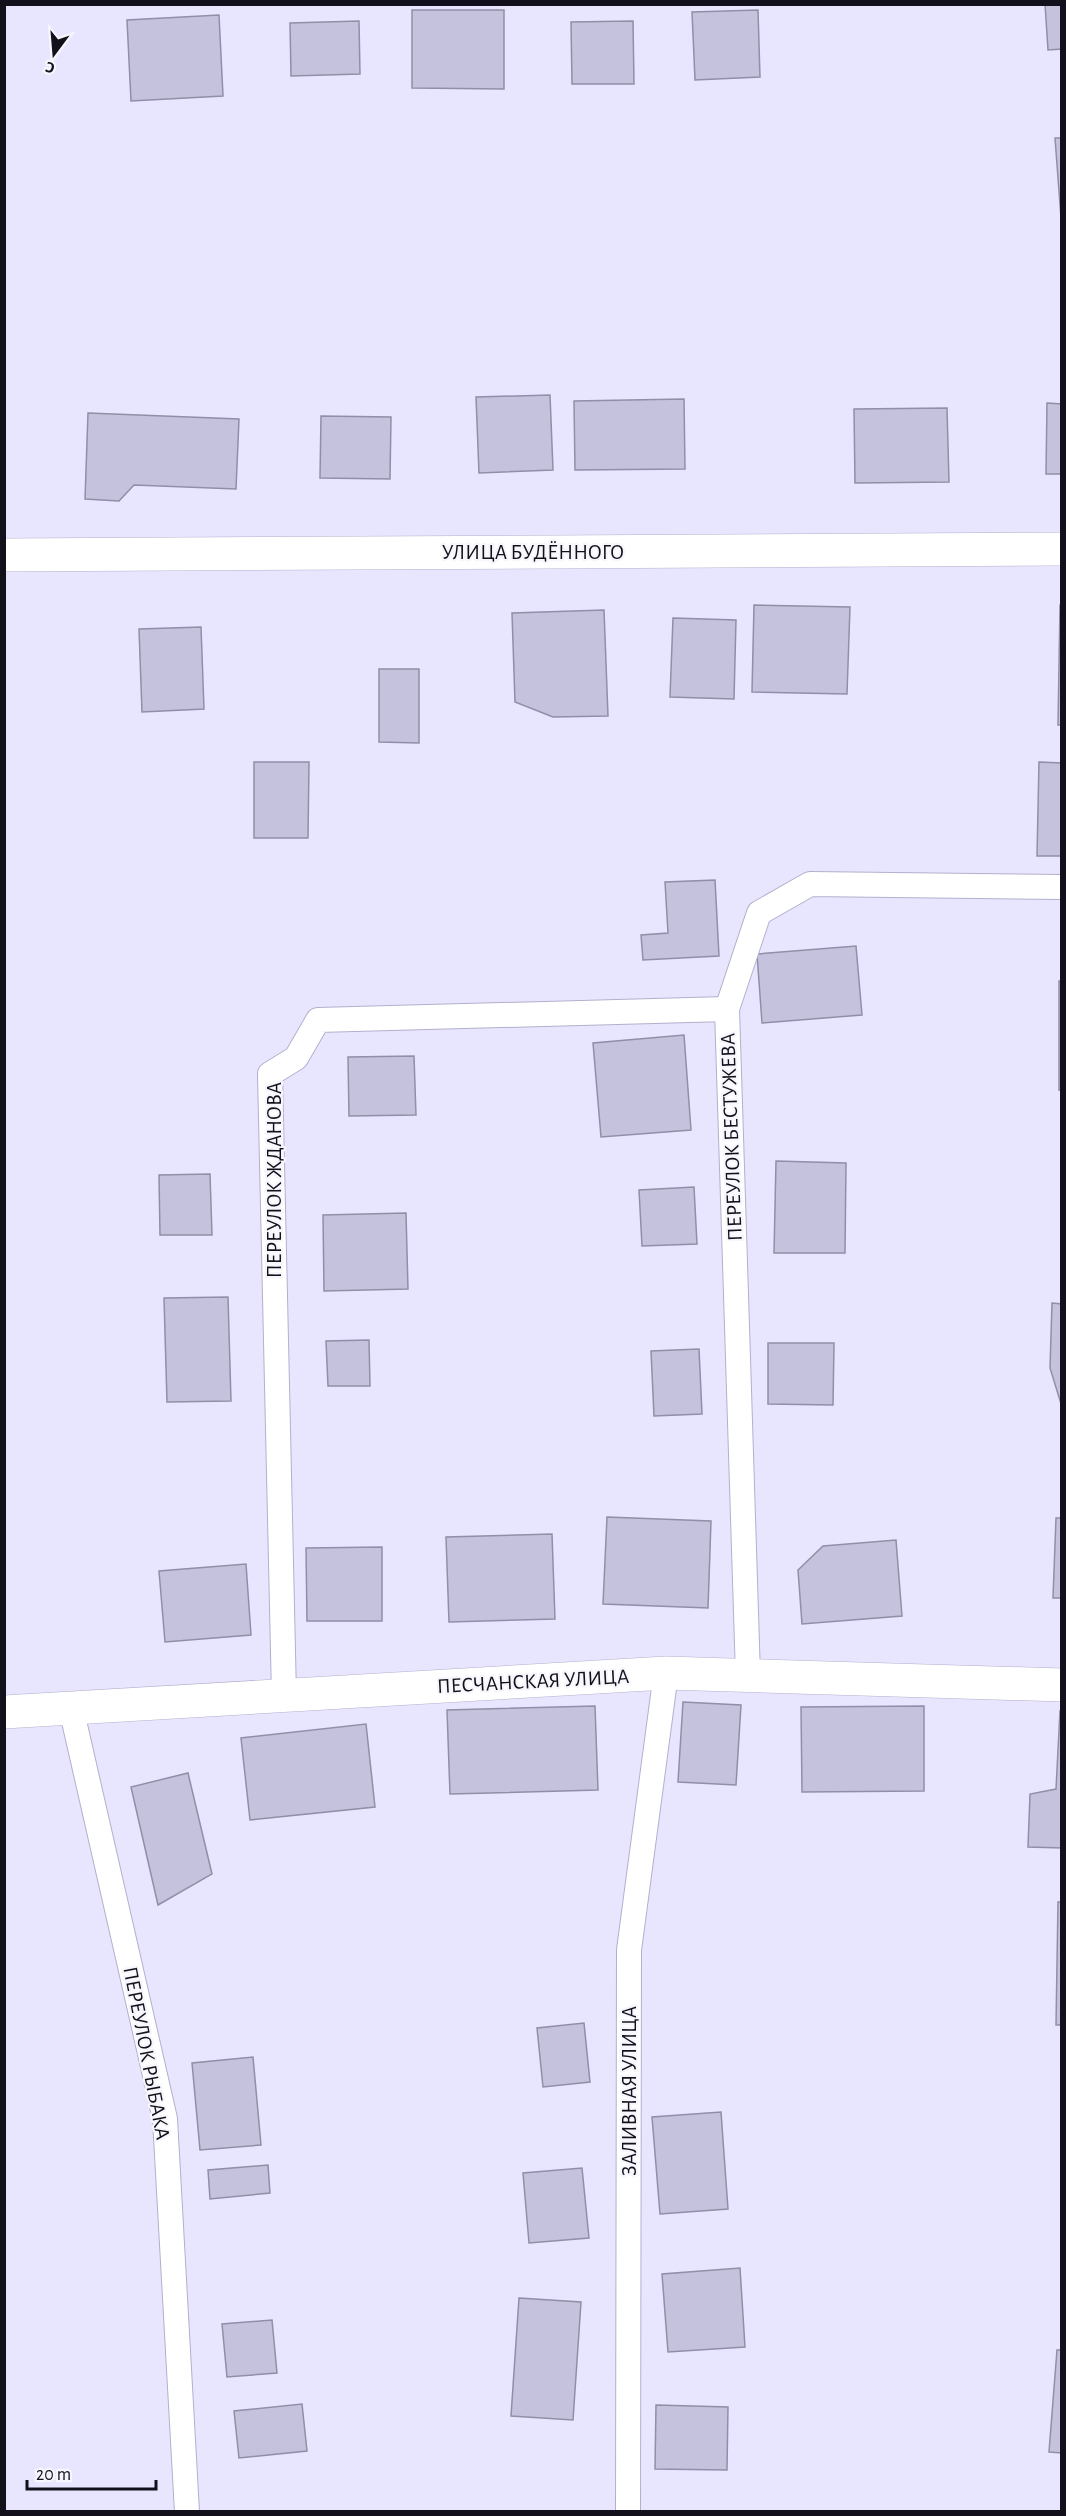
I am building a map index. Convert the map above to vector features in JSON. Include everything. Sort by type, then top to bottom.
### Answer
[{"type":"street","name":"УЛИЦА БУДЁННОГО","points":[[4,555],[1062,549]]},
{"type":"street","name":"ПЕСЧАНСКАЯ УЛИЦА","points":[[4,1712],[666,1673],[1062,1685]]},
{"type":"lane","name":"ПЕРЕУЛОК БЕСТУЖЕВА","points":[[748,1676],[727,1009],[759,913],[810,884],[1062,887]]},
{"type":"lane","name":"ПЕРЕУЛОК ЖДАНОВА","points":[[284,1696],[270,1074],[296,1058],[318,1020],[727,1009]]},
{"type":"lane","name":"ЗАЛИВНАЯ УЛИЦА","points":[[628,2511],[629,1950],[666,1673]]},
{"type":"lane","name":"ПЕРЕУЛОК РЫБАКА","points":[[71,1708],[165,2119],[187,2511]]},
{"type":"building","points":[[1045,4],[1062,4],[1062,49],[1048,50]]},
{"type":"building","points":[[412,10],[504,10],[504,89],[412,88]]},
{"type":"building","points":[[758,10],[760,77],[695,80],[692,12]]},
{"type":"building","points":[[219,15],[223,96],[131,101],[127,20]]},
{"type":"building","points":[[359,21],[360,74],[291,76],[290,23]]},
{"type":"building","points":[[633,21],[634,84],[572,84],[571,22]]},
{"type":"building","points":[[1055,138],[1062,138],[1062,218],[1061,218]]},
{"type":"building","points":[[550,395],[553,470],[479,473],[476,397]]},
{"type":"building","points":[[684,399],[685,469],[575,470],[574,401]]},
{"type":"building","points":[[1047,403],[1062,404],[1062,474],[1046,474]]},
{"type":"building","points":[[947,408],[949,482],[855,483],[854,409]]},
{"type":"building","points":[[88,413],[239,419],[236,489],[134,485],[119,501],[85,499]]},
{"type":"building","points":[[321,416],[391,417],[390,479],[320,478]]},
{"type":"building","points":[[754,605],[850,607],[847,694],[752,692]]},
{"type":"building","points":[[1060,605],[1062,605],[1062,725],[1058,725]]},
{"type":"building","points":[[604,610],[608,716],[553,717],[515,702],[512,613]]},
{"type":"building","points":[[673,618],[736,620],[734,699],[670,697]]},
{"type":"building","points":[[201,627],[204,709],[142,712],[139,629]]},
{"type":"building","points":[[379,669],[419,669],[419,743],[379,742]]},
{"type":"building","points":[[254,762],[309,762],[308,838],[254,838]]},
{"type":"building","points":[[1039,762],[1062,763],[1062,856],[1037,856]]},
{"type":"building","points":[[715,880],[719,956],[643,960],[641,935],[668,933],[665,882]]},
{"type":"building","points":[[856,946],[862,1015],[762,1023],[757,954]]},
{"type":"building","points":[[1059,981],[1062,981],[1062,1090],[1059,1090]]},
{"type":"building","points":[[684,1035],[691,1130],[601,1137],[593,1043]]},
{"type":"building","points":[[414,1056],[416,1115],[349,1116],[348,1057]]},
{"type":"building","points":[[776,1161],[846,1163],[845,1253],[774,1253]]},
{"type":"building","points":[[210,1174],[212,1235],[160,1235],[159,1175]]},
{"type":"building","points":[[694,1187],[697,1244],[642,1246],[639,1190]]},
{"type":"building","points":[[406,1213],[408,1289],[324,1291],[323,1215]]},
{"type":"building","points":[[228,1297],[231,1401],[167,1402],[164,1298]]},
{"type":"building","points":[[1052,1303],[1062,1304],[1062,1407],[1050,1368]]},
{"type":"building","points":[[369,1340],[370,1386],[328,1386],[326,1341]]},
{"type":"building","points":[[768,1343],[834,1343],[833,1405],[768,1404]]},
{"type":"building","points":[[699,1349],[702,1414],[654,1416],[651,1351]]},
{"type":"building","points":[[607,1517],[711,1521],[708,1608],[603,1604]]},
{"type":"building","points":[[1056,1518],[1062,1518],[1062,1598],[1053,1598]]},
{"type":"building","points":[[552,1534],[555,1619],[449,1622],[446,1537]]},
{"type":"building","points":[[896,1540],[902,1616],[802,1624],[798,1570],[823,1546]]},
{"type":"building","points":[[382,1547],[382,1621],[307,1621],[306,1548]]},
{"type":"building","points":[[246,1564],[251,1635],[165,1642],[159,1571]]},
{"type":"building","points":[[683,1702],[741,1705],[736,1785],[678,1782]]},
{"type":"building","points":[[595,1706],[598,1790],[450,1794],[447,1710]]},
{"type":"building","points":[[924,1706],[924,1791],[802,1792],[801,1707]]},
{"type":"building","points":[[1060,1711],[1062,1711],[1062,1848],[1028,1847],[1030,1794],[1056,1789]]},
{"type":"building","points":[[366,1724],[375,1807],[250,1820],[241,1738]]},
{"type":"building","points":[[188,1773],[212,1874],[158,1905],[131,1787]]},
{"type":"building","points":[[1058,1902],[1062,1902],[1062,2025],[1056,2025]]},
{"type":"building","points":[[584,2023],[590,2082],[543,2087],[537,2028]]},
{"type":"building","points":[[253,2057],[261,2145],[200,2150],[192,2063]]},
{"type":"building","points":[[721,2112],[728,2209],[660,2214],[652,2117]]},
{"type":"building","points":[[268,2165],[270,2193],[210,2199],[208,2170]]},
{"type":"building","points":[[582,2168],[589,2238],[529,2243],[523,2173]]},
{"type":"building","points":[[740,2268],[745,2347],[668,2352],[662,2274]]},
{"type":"building","points":[[519,2298],[581,2302],[573,2420],[511,2416]]},
{"type":"building","points":[[272,2320],[277,2373],[227,2377],[222,2324]]},
{"type":"building","points":[[1057,2350],[1062,2350],[1062,2453],[1049,2452]]},
{"type":"building","points":[[302,2404],[307,2451],[239,2458],[234,2411]]},
{"type":"building","points":[[656,2405],[728,2407],[727,2470],[655,2469]]}]
